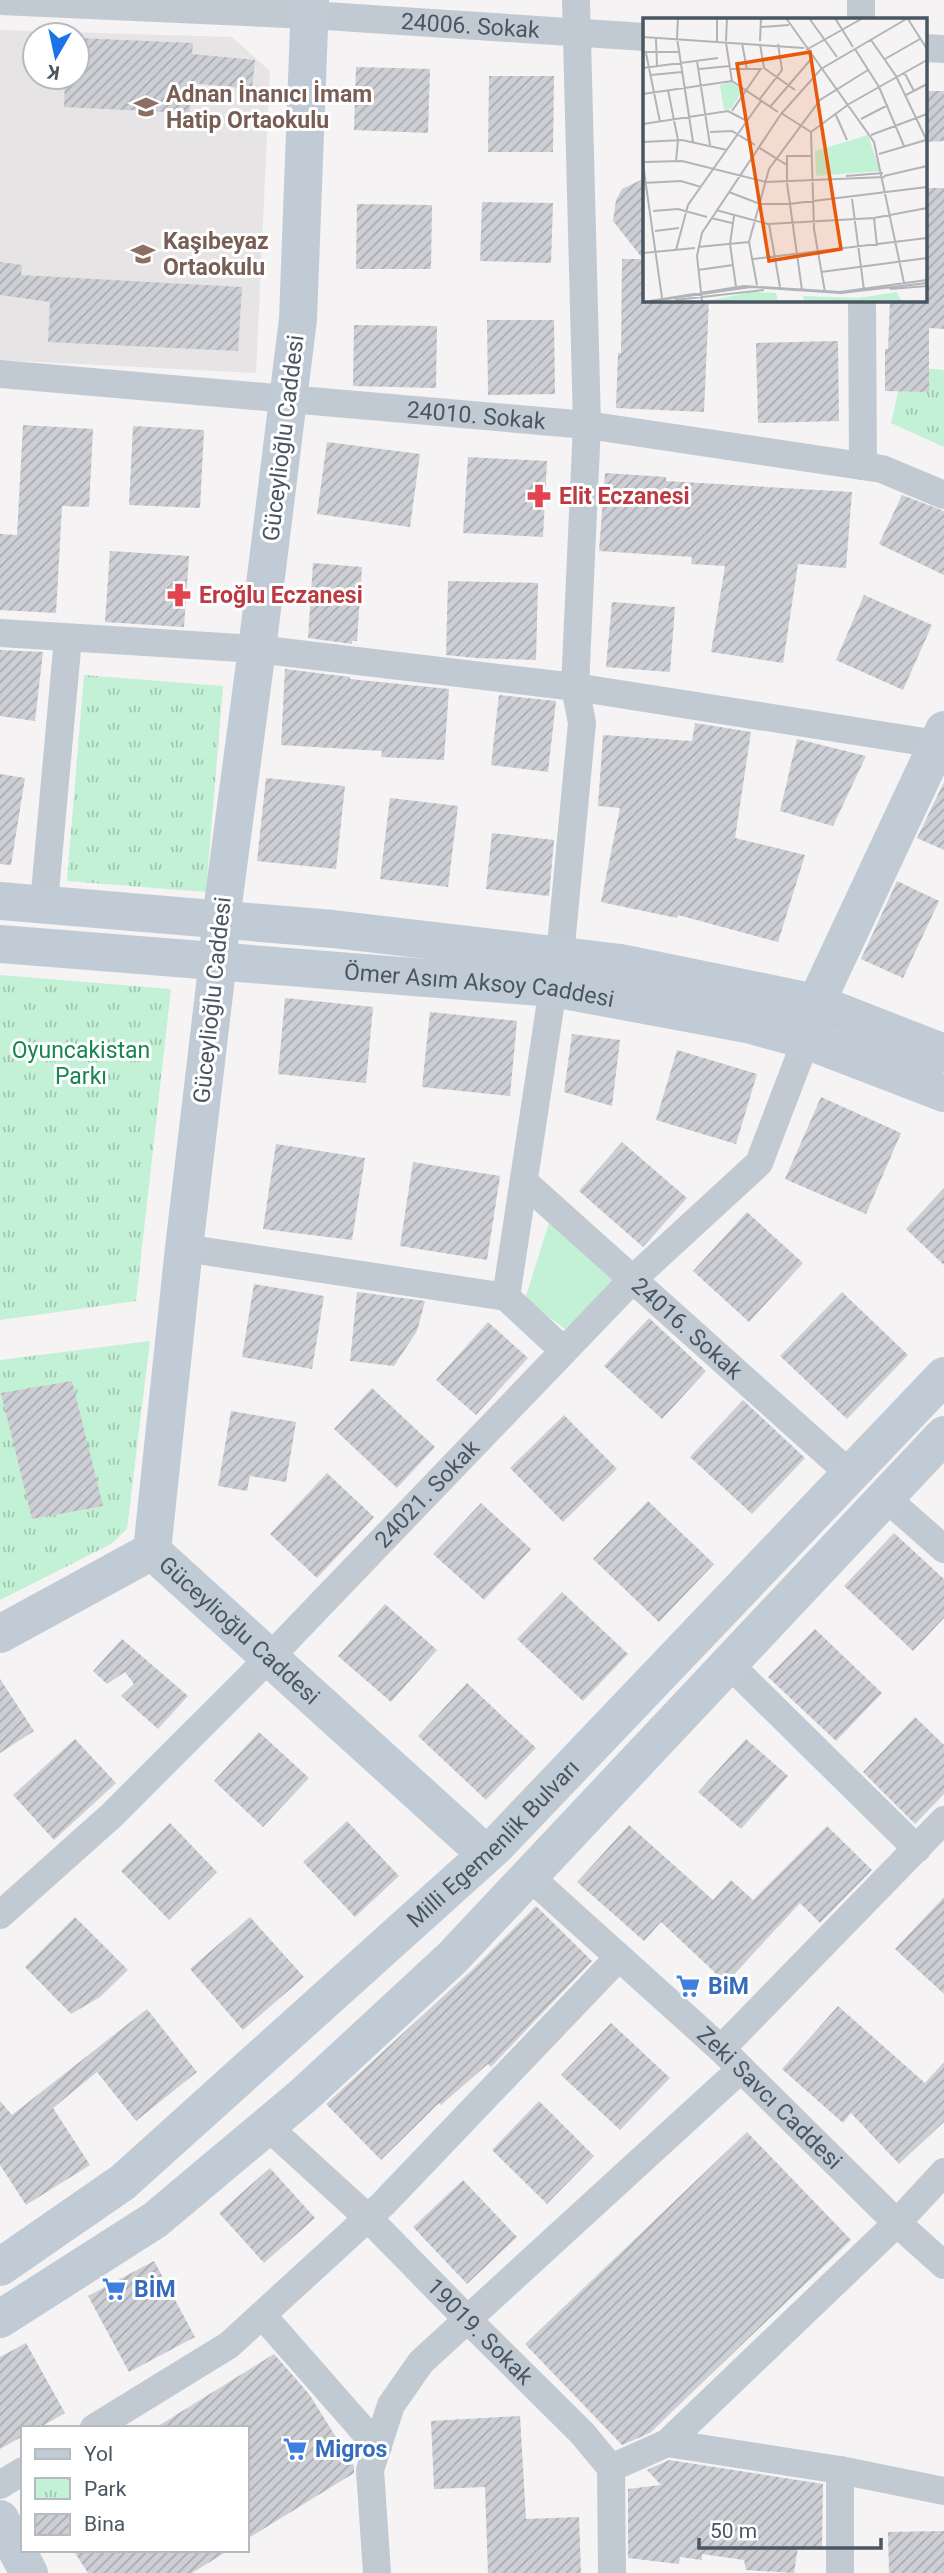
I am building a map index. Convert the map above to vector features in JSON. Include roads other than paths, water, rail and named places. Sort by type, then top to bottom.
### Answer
[{"type":"street","points":[[506,1297],[557,972],[582,723],[575,687],[587,425],[576,0]]},
{"type":"street","points":[[860,0],[861,18]]},
{"type":"street","name":"24006. Sokak","points":[[0,1],[310,8],[576,34],[643,37]]},
{"type":"street","name":"Güceylioğlu Caddesi","points":[[310,8],[298,319],[221,919],[152,1551],[486,1854]]},
{"type":"street","points":[[926,48],[944,48]]},
{"type":"street","points":[[862,301],[863,466]]},
{"type":"street","name":"24010. Sokak","points":[[0,374],[587,425],[882,468],[944,495]]},
{"type":"street","points":[[0,633],[257,649],[575,687],[942,741],[817,1003],[806,1040]]},
{"type":"street","points":[[44,903],[68,638]]},
{"type":"street","name":"Ömer Asım Aksoy Caddesi","points":[[0,901],[333,929],[557,972],[806,1040],[944,1093]]},
{"type":"street","name":"Ömer Asım Aksoy Caddesi","points":[[0,944],[218,960],[557,972],[621,963],[817,1003],[944,1053]]},
{"type":"street","name":"24021. Sokak","points":[[0,1915],[113,1815],[270,1657],[634,1278],[759,1163],[806,1040]]},
{"type":"street","name":"24016. Sokak","points":[[524,1182],[850,1474]]},
{"type":"street","points":[[184,1248],[506,1297],[564,1351]]},
{"type":"street","name":"Milli Egemenlik Bulvarı","points":[[0,2267],[123,2182],[486,1854],[944,1376]]},
{"type":"street","name":"Milli Egemenlik Bulvarı","points":[[0,2319],[155,2220],[304,2095],[452,1958],[944,1435]]},
{"type":"street","points":[[886,1498],[944,1549]]},
{"type":"street","points":[[0,1634],[152,1551]]},
{"type":"street","points":[[728,1663],[917,1849]]},
{"type":"street","points":[[721,2049],[942,1826]]},
{"type":"street","name":"Zeki Savcı Caddesi","points":[[530,1877],[721,2049],[897,2223],[944,2265]]},
{"type":"street","points":[[97,2426],[229,2345],[368,2218],[619,1957]]},
{"type":"street","points":[[377,2573],[370,2470],[391,2405],[421,2362],[741,2069]]},
{"type":"street","name":"19019. Sokak","points":[[267,2126],[368,2218],[583,2434],[611,2468]]},
{"type":"street","points":[[612,2573],[611,2468],[667,2443],[897,2223],[944,2172]]},
{"type":"street","points":[[262,2315],[378,2447]]},
{"type":"street","points":[[667,2443],[840,2470],[944,2491]]},
{"type":"street","points":[[840,2470],[840,2573]]},
{"type":"street","points":[[0,2485],[21,2472]]},
{"type":"street","points":[[0,2519],[29,2573]]},
{"type":"place","name":"Adnan İnanıcı İmam Hatip Ortaokulu","points":[[146,107]]},
{"type":"place","name":"Kaşıbeyaz Ortaokulu","points":[[143,254]]},
{"type":"place","name":"Elit Eczanesi","points":[[539,496]]},
{"type":"place","name":"Eroğlu Eczanesi","points":[[179,595]]},
{"type":"place","name":"BiM","points":[[688,1986]]},
{"type":"place","name":"BİM","points":[[114,2289]]},
{"type":"place","name":"Migros","points":[[295,2449]]},
{"type":"park label","name":"Oyuncakistan Parkı","points":[[81,1063]]}]
